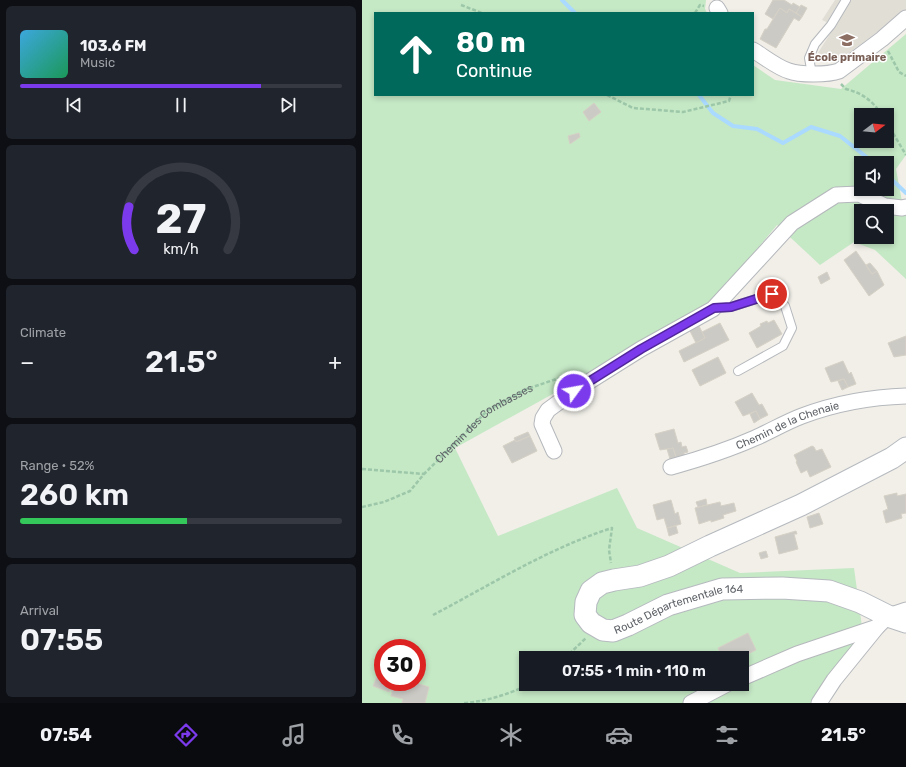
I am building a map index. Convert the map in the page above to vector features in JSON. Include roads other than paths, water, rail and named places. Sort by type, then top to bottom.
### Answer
[{"type":"street","points":[[754,51],[789,72],[812,74],[833,73],[839,71],[882,39],[906,18]]},
{"type":"street","points":[[554,451],[542,424],[543,418],[548,410],[574,391],[641,349],[714,308],[792,223],[836,195],[859,194],[885,206],[906,207]]},
{"type":"street","name":"Chemin de la Chenaie","points":[[671,466],[703,458],[754,439],[801,416],[885,397],[906,396]]},
{"type":"street","name":"Route Départementale 164","points":[[894,619],[860,602],[829,591],[782,588],[722,589],[668,605],[613,631],[603,630],[591,623],[585,615],[586,602],[592,591],[602,583],[640,576],[669,566],[801,505],[892,458],[906,448]]},
{"type":"street","points":[[749,675],[798,654],[894,619]]},
{"type":"street","points":[[820,703],[834,680],[894,619]]},
{"type":"street","points":[[690,703],[713,691]]},
{"type":"lane","points":[[812,74],[810,58],[815,44],[831,24],[846,0]]},
{"type":"lane","points":[[714,308],[731,307],[772,294],[785,306],[792,328],[783,346],[738,371]]},
{"type":"waterway","points":[[562,0],[574,12]]},
{"type":"waterway","points":[[700,96],[713,113],[733,126],[757,129],[783,143],[811,127],[840,136],[865,156]]},
{"type":"waterway","points":[[894,182],[906,193]]},
{"type":"place","name":"École primaire","points":[[847,40]]}]
